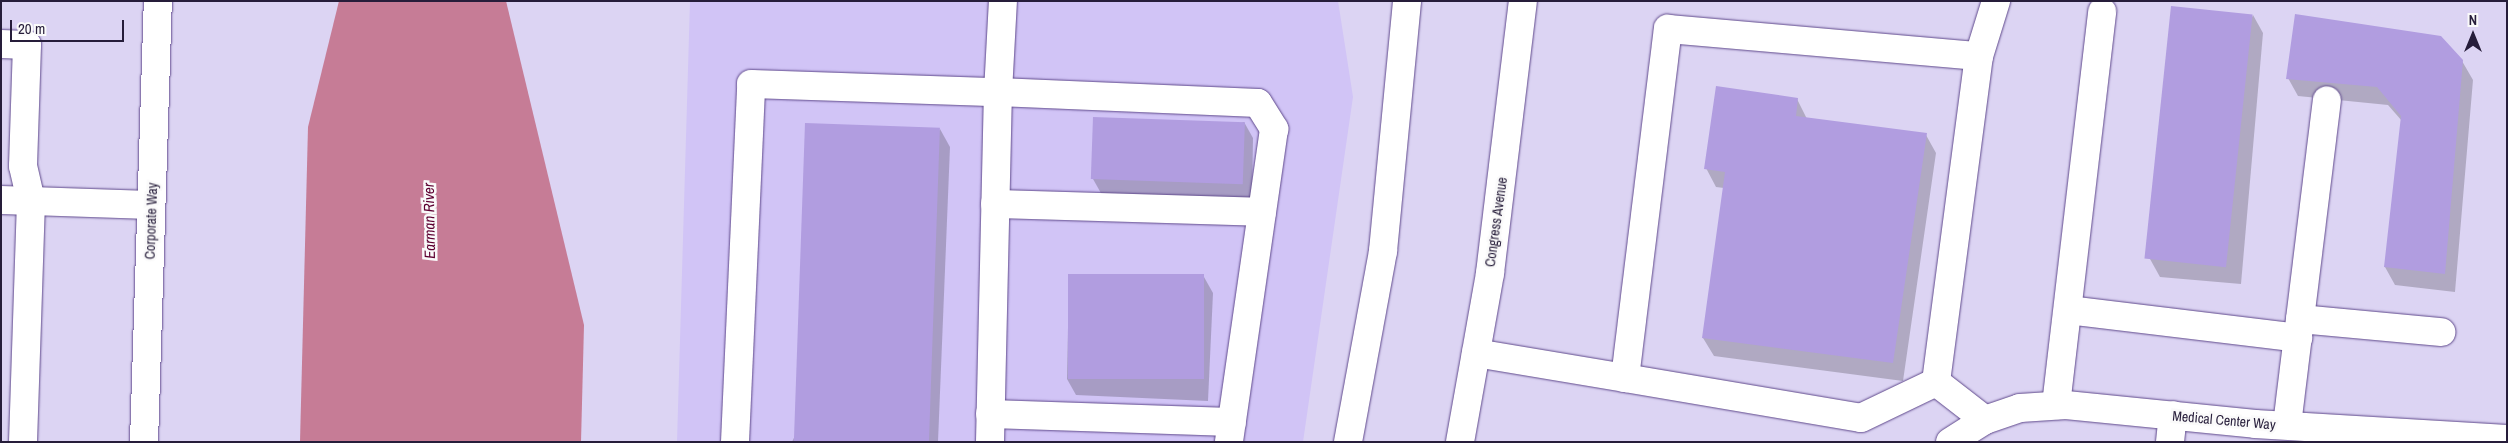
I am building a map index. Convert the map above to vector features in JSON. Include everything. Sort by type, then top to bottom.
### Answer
[{"type":"street","name":"Corporate Way","points":[[144,442],[158,1]]},
{"type":"street","points":[[990,442],[998,92],[1003,1]]},
{"type":"street","points":[[1348,442],[1383,251],[1407,1]]},
{"type":"street","name":"Congress Avenue","points":[[1460,442],[1476,353],[1510,120],[1523,1]]},
{"type":"street","points":[[1936,382],[1979,56],[1996,1]]},
{"type":"street","points":[[2056,405],[2102,12]]},
{"type":"street","points":[[1625,378],[1668,29],[1979,56]]},
{"type":"street","points":[[1,44],[27,44],[23,166],[31,201],[23,442]]},
{"type":"street","points":[[735,442],[751,84],[1258,103],[1274,129],[1230,432],[990,414]]},
{"type":"street","points":[[2288,426],[2326,100]]},
{"type":"street","points":[[1,200],[151,205]]},
{"type":"street","points":[[995,204],[1262,212]]},
{"type":"street","points":[[2068,310],[2299,328],[2442,332]]},
{"type":"street","points":[[1476,353],[1860,418],[1936,382]]},
{"type":"street","points":[[1936,382],[1985,420]]},
{"type":"street","name":"Medical Center Way","points":[[1950,442],[1985,420],[2020,408],[2056,405],[2171,429],[2288,426],[2507,439]]},
{"type":"shaded area","points":[[690,1],[1338,1],[1353,97],[1303,442],[677,442]]},
{"type":"water","name":"Earman River","points":[[339,1],[506,1],[584,325],[581,442],[300,442],[308,127]]},
{"type":"building","points":[[2171,6],[2253,15],[2226,267],[2144,259]]},
{"type":"building","points":[[2295,14],[2441,36],[2463,60],[2445,274],[2384,267],[2401,116],[2377,87],[2286,79]]},
{"type":"building","points":[[1716,86],[1798,98],[1796,116],[1927,133],[1893,363],[1702,338],[1725,172],[1704,169]]},
{"type":"building","points":[[1093,117],[1245,122],[1243,184],[1091,179]]},
{"type":"building","points":[[805,123],[940,128],[929,442],[794,442]]},
{"type":"building","points":[[1068,274],[1204,274],[1204,379],[1068,379]]}]
